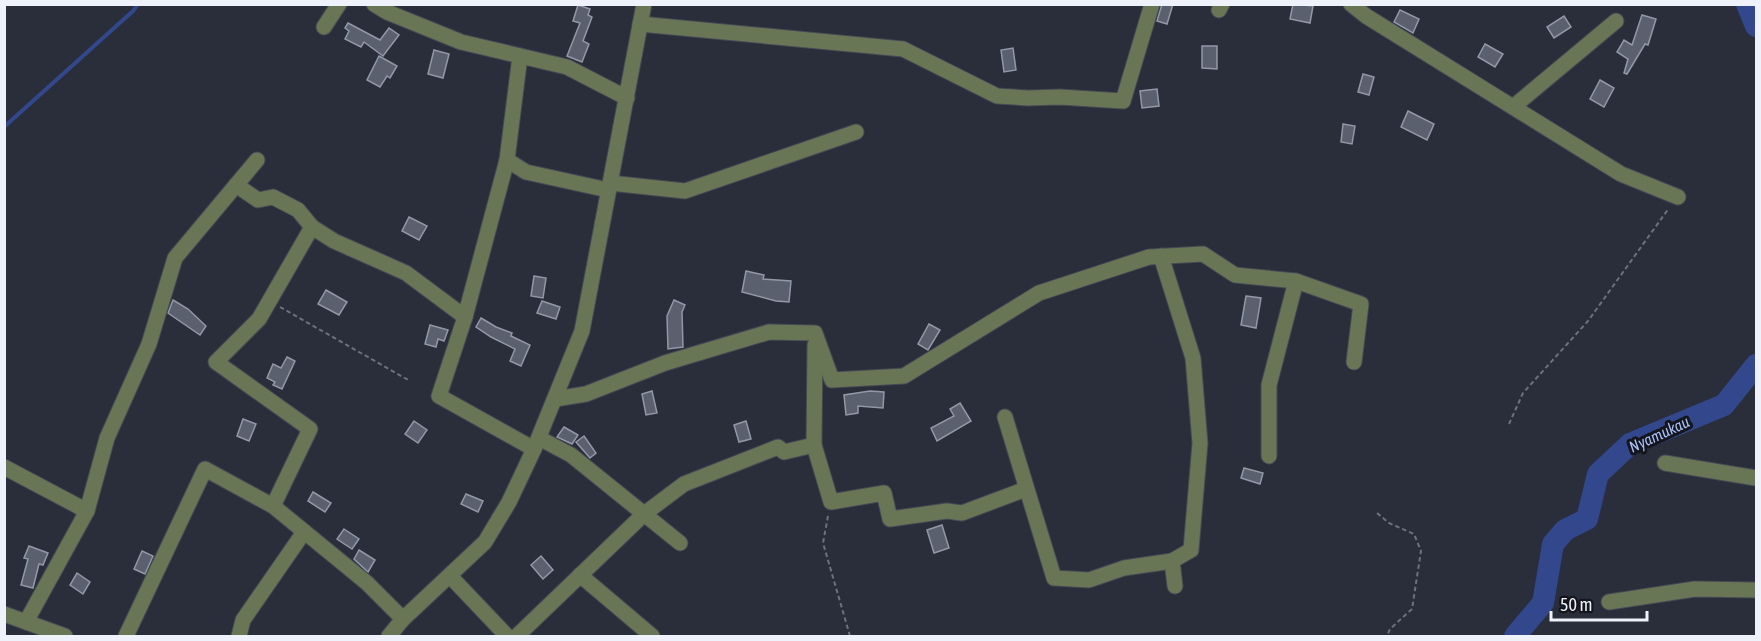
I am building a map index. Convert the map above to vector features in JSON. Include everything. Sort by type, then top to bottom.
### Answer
[{"type":"street","points":[[324,27],[339,4]]},
{"type":"street","points":[[374,4],[387,12],[461,42],[567,67],[627,98]]},
{"type":"street","points":[[389,636],[485,542],[509,502],[555,399],[582,331],[644,4]]},
{"type":"street","points":[[640,24],[903,49],[997,96],[1122,101],[1152,4]]},
{"type":"street","points":[[1351,4],[1371,10],[1514,107],[1621,174],[1678,197]]},
{"type":"street","points":[[1514,107],[1616,21]]},
{"type":"street","points":[[520,56],[507,160],[465,317],[439,396],[536,443],[571,455],[680,543]]},
{"type":"street","points":[[507,160],[526,172],[609,186],[685,191],[856,132]]},
{"type":"street","points":[[26,622],[87,511],[107,438],[149,344],[175,258],[257,160]]},
{"type":"street","points":[[236,185],[258,200],[273,197],[298,210],[312,227],[334,241],[406,273],[465,317]]},
{"type":"street","points":[[273,506],[310,429],[216,362],[259,319],[312,227]]},
{"type":"street","points":[[815,333],[832,380],[904,376],[1039,293],[1149,257],[1203,254],[1235,274],[1296,281],[1361,303],[1354,362]]},
{"type":"street","points":[[1005,417],[1053,578],[1089,579],[1124,568],[1172,561],[1191,550],[1200,443],[1193,358],[1161,256]]},
{"type":"street","points":[[1269,456],[1269,385],[1296,281]]},
{"type":"street","points":[[555,399],[586,394],[665,363],[769,332],[815,333]]},
{"type":"street","points":[[815,333],[814,445],[831,502],[884,493],[890,519],[947,511],[962,513],[1026,489]]},
{"type":"street","points":[[517,636],[644,514],[684,484],[778,447],[784,452],[814,445]]},
{"type":"street","points":[[1665,463],[1756,478]]},
{"type":"street","points":[[4,467],[87,511]]},
{"type":"street","points":[[126,636],[205,469],[273,506],[367,583],[404,619]]},
{"type":"street","points":[[239,636],[243,620],[304,532]]},
{"type":"street","points":[[1172,561],[1174,586]]},
{"type":"street","points":[[580,575],[652,636]]},
{"type":"street","points":[[450,576],[507,636]]},
{"type":"street","points":[[1609,602],[1695,589],[1756,590]]},
{"type":"street","points":[[4,614],[65,636]]},
{"type":"path","points":[[1509,424],[1524,393],[1588,321],[1678,197]]},
{"type":"path","points":[[269,302],[410,381]]},
{"type":"path","points":[[831,502],[823,543],[850,636]]},
{"type":"path","points":[[1377,513],[1389,523],[1413,534],[1421,551],[1412,609],[1390,629],[1387,636]]},
{"type":"building","points":[[1162,4],[1173,4],[1167,24],[1157,21]]},
{"type":"building","points":[[1293,4],[1313,6],[1310,23],[1290,19]]},
{"type":"building","points":[[578,5],[590,9],[588,15],[592,17],[583,41],[589,44],[582,62],[567,56],[580,23],[573,21]]},
{"type":"building","points":[[1400,10],[1419,19],[1413,33],[1394,22]]},
{"type":"building","points":[[1642,15],[1656,19],[1648,45],[1645,44],[1627,74],[1624,73],[1628,59],[1617,52],[1624,40],[1632,45]]},
{"type":"building","points":[[1564,16],[1571,27],[1554,38],[1547,27]]},
{"type":"building","points":[[348,23],[380,40],[389,28],[399,35],[383,56],[364,42],[361,47],[345,39],[349,31],[345,28]]},
{"type":"building","points":[[1485,44],[1503,54],[1495,67],[1478,57]]},
{"type":"building","points":[[1202,46],[1217,46],[1217,69],[1202,68]]},
{"type":"building","points":[[1013,48],[1016,70],[1004,72],[1001,50]]},
{"type":"building","points":[[434,50],[449,54],[443,78],[428,74]]},
{"type":"building","points":[[379,56],[397,66],[390,78],[387,76],[380,87],[367,80]]},
{"type":"building","points":[[1363,74],[1374,77],[1369,95],[1358,92]]},
{"type":"building","points":[[1600,80],[1614,88],[1604,107],[1590,99]]},
{"type":"building","points":[[1157,89],[1159,106],[1142,108],[1140,91]]},
{"type":"building","points":[[1408,111],[1434,124],[1427,140],[1401,127]]},
{"type":"building","points":[[1343,124],[1355,126],[1352,144],[1341,142]]},
{"type":"building","points":[[409,217],[427,226],[419,240],[402,231]]},
{"type":"building","points":[[746,271],[764,275],[763,279],[791,281],[789,302],[742,292]]},
{"type":"building","points":[[534,276],[546,278],[543,298],[531,296]]},
{"type":"building","points":[[326,290],[347,302],[339,315],[318,304]]},
{"type":"building","points":[[1246,296],[1261,298],[1256,328],[1241,325]]},
{"type":"building","points":[[173,300],[188,309],[206,326],[200,335],[168,313]]},
{"type":"building","points":[[674,300],[685,305],[682,312],[683,347],[668,349],[667,316]]},
{"type":"building","points":[[542,301],[560,307],[556,319],[537,313]]},
{"type":"building","points":[[481,318],[512,333],[511,336],[530,345],[521,366],[510,361],[515,349],[476,327]]},
{"type":"building","points":[[929,324],[940,330],[928,350],[918,344]]},
{"type":"building","points":[[430,325],[448,330],[444,341],[438,339],[436,347],[425,344]]},
{"type":"building","points":[[287,357],[295,361],[282,389],[273,385],[275,382],[267,378],[273,364],[281,368]]},
{"type":"building","points":[[652,391],[657,413],[646,415],[642,394]]},
{"type":"building","points":[[870,391],[884,392],[883,408],[858,406],[858,413],[846,415],[844,395]]},
{"type":"building","points":[[960,403],[971,421],[937,441],[931,428],[954,416],[950,409]]},
{"type":"building","points":[[243,419],[256,424],[249,441],[237,436]]},
{"type":"building","points":[[414,421],[427,430],[418,443],[405,434]]},
{"type":"building","points":[[746,421],[751,439],[739,442],[734,425]]},
{"type":"building","points":[[564,427],[578,435],[572,444],[557,437]]},
{"type":"building","points":[[584,436],[596,453],[590,458],[576,442]]},
{"type":"building","points":[[1244,468],[1263,473],[1260,484],[1241,478]]},
{"type":"building","points":[[313,492],[331,503],[325,512],[308,501]]},
{"type":"building","points":[[466,494],[483,501],[478,512],[461,504]]},
{"type":"building","points":[[942,525],[949,548],[934,553],[927,530]]},
{"type":"building","points":[[344,529],[359,539],[352,549],[337,539]]},
{"type":"building","points":[[29,546],[48,553],[43,565],[39,564],[33,588],[21,585],[28,559],[24,558]]},
{"type":"building","points":[[359,550],[375,560],[368,572],[354,559]]},
{"type":"building","points":[[142,551],[153,556],[145,574],[134,569]]},
{"type":"building","points":[[541,556],[553,570],[543,579],[531,565]]},
{"type":"building","points":[[77,573],[90,582],[83,594],[70,585]]},
{"type":"waterway","points":[[4,127],[138,4]]},
{"type":"waterway","name":"Nyamukau","points":[[1747,4],[1756,26]]},
{"type":"waterway","name":"Nyamukau","points":[[1515,636],[1543,603],[1553,544],[1565,530],[1587,519],[1598,474],[1630,444],[1724,405],[1756,365]]}]
